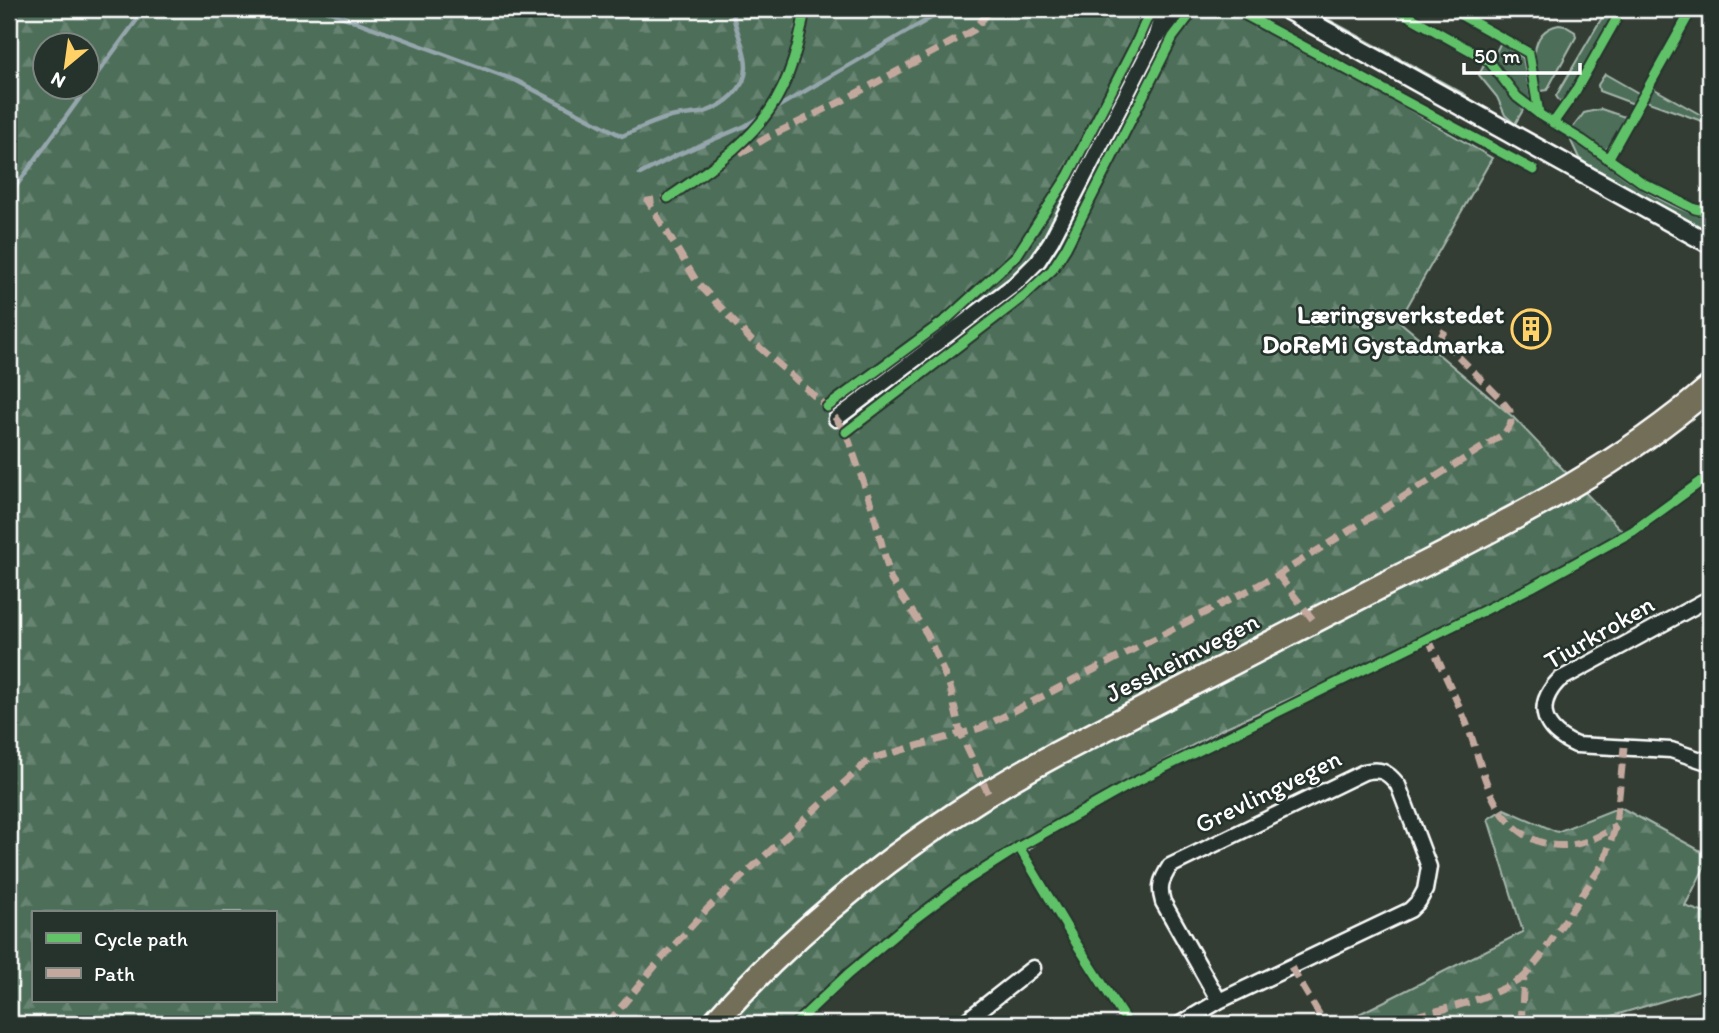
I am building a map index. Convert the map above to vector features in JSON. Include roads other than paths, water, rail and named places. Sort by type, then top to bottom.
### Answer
[{"type":"main road","name":"Jessheimvegen","points":[[713,1024],[774,960],[820,918],[905,849],[988,793],[1139,711],[1547,501],[1622,456],[1672,420],[1710,387]]},
{"type":"street","points":[[836,419],[1015,284],[1038,261],[1051,242],[1155,39],[1163,9]]},
{"type":"street","points":[[1155,39],[1178,9]]},
{"type":"street","points":[[1286,9],[1710,244]]},
{"type":"street","name":"Tiurkroken","points":[[1710,598],[1559,680],[1548,691],[1543,705],[1551,728],[1562,740],[1576,745],[1671,750],[1710,763]]},
{"type":"street","name":"Grevlingvegen","points":[[1180,1024],[1219,1001],[1409,910],[1419,901],[1425,890],[1429,867],[1398,785],[1389,774],[1378,769],[1364,772],[1170,866],[1162,878],[1159,890],[1163,902],[1219,1001]]},
{"type":"street","points":[[962,1024],[1033,968]]},
{"type":"waterway","points":[[102,67],[145,9]]},
{"type":"waterway","points":[[322,9],[517,81],[622,136],[667,118],[705,112],[733,95],[742,82],[746,67],[732,9]]},
{"type":"waterway","points":[[640,174],[745,126],[946,9]]},
{"type":"waterway","points":[[9,196],[77,102]]},
{"type":"place","name":"Læringsverkstedet DoReMi Gystadmarka","points":[[1531,329]]}]
